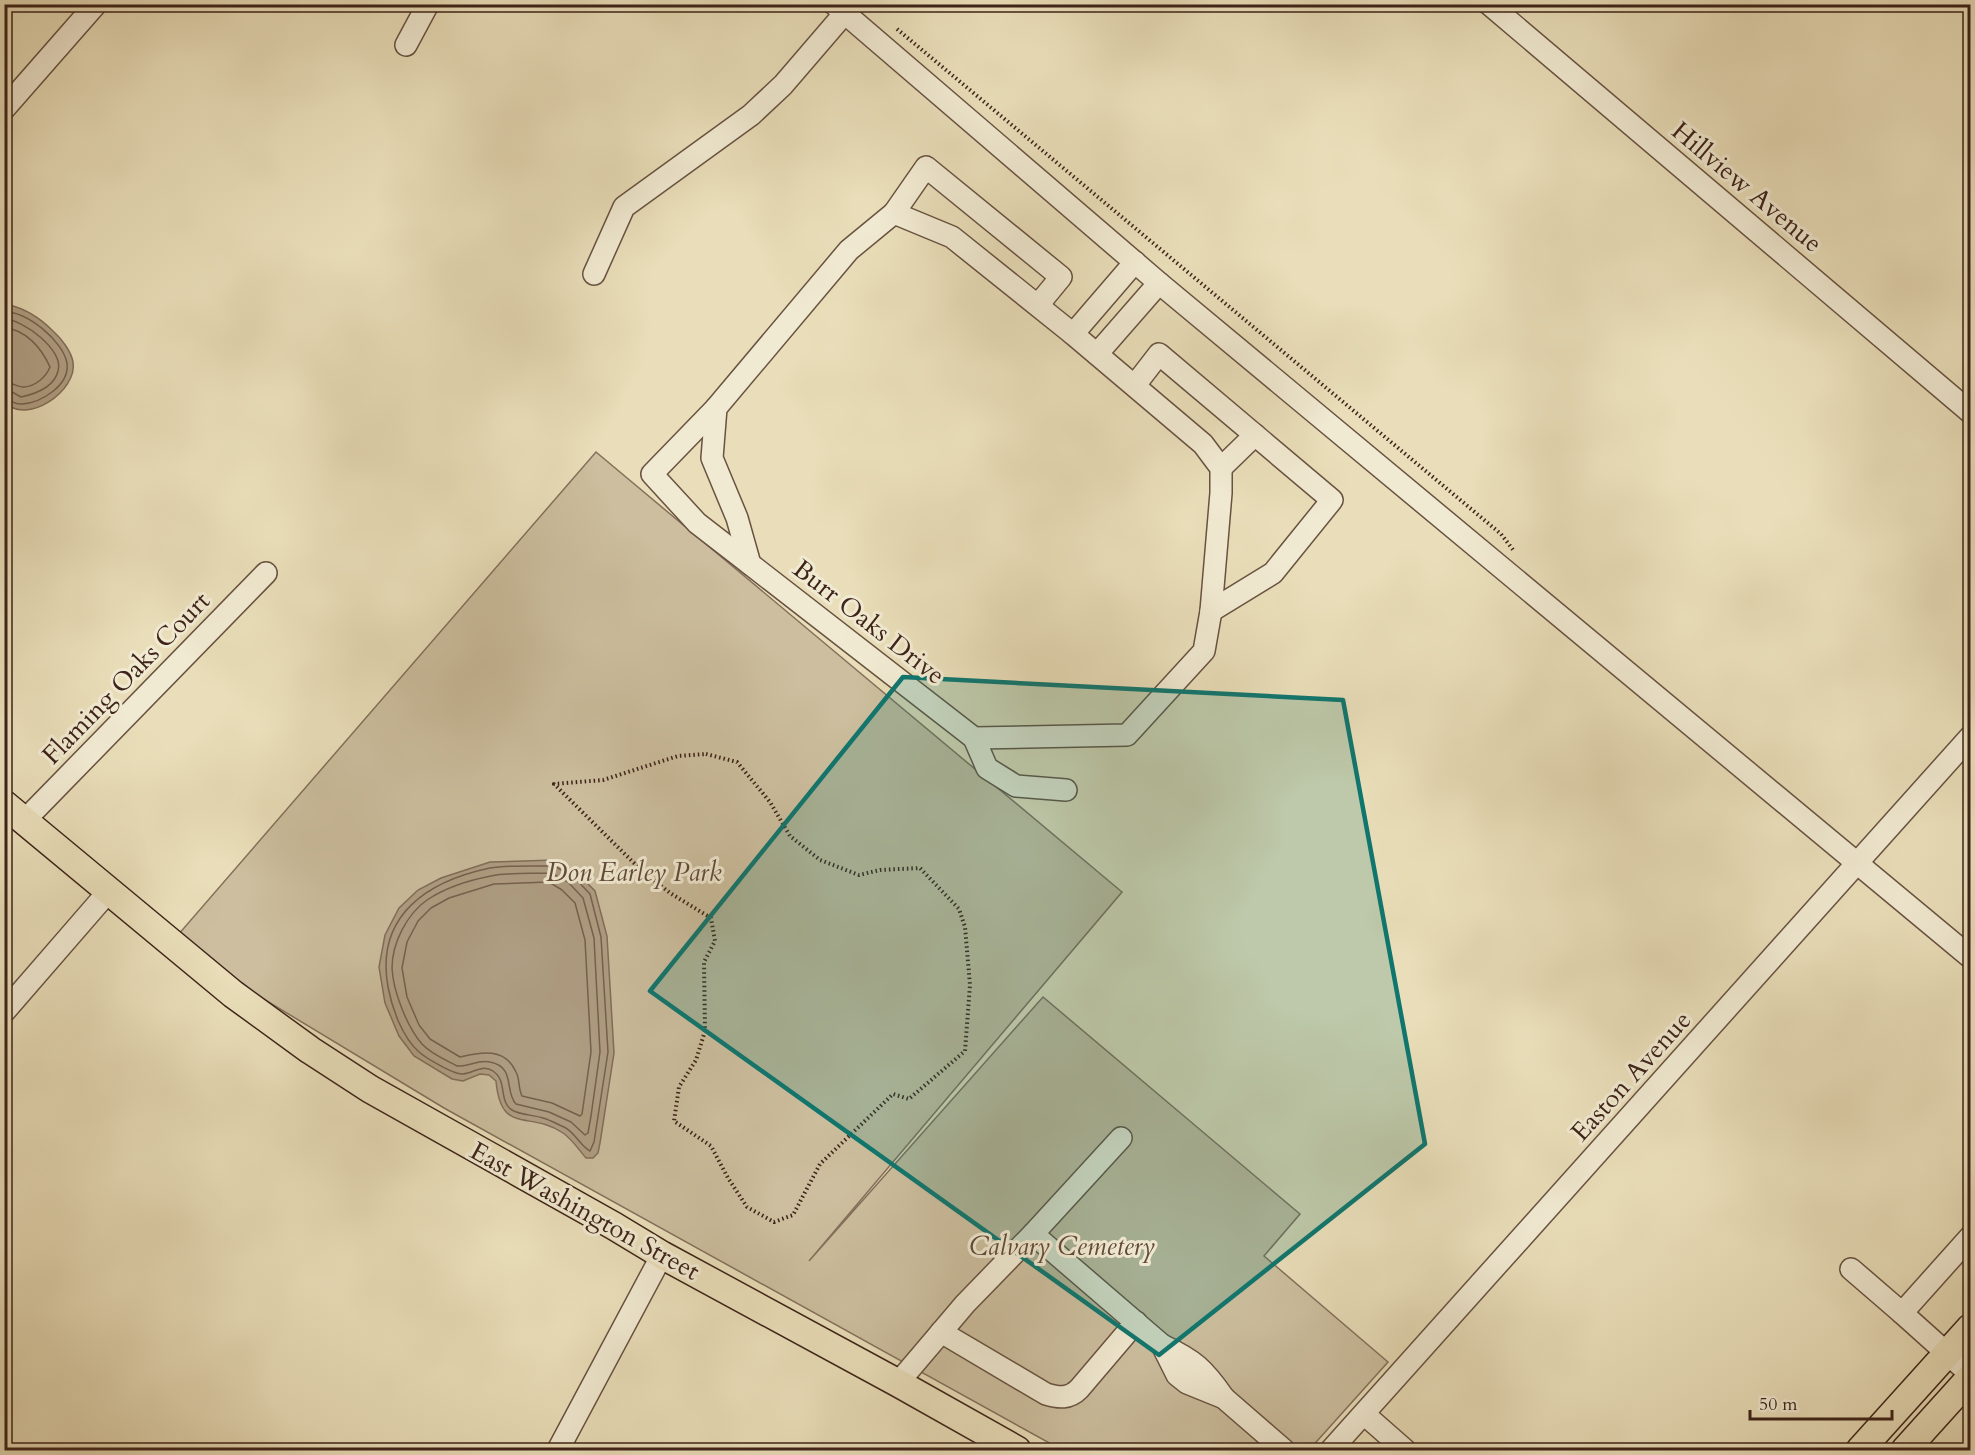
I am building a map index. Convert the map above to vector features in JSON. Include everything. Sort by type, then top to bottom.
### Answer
[{"type":"main road","name":"East Washington Street","points":[[14,813],[232,994],[310,1050],[370,1089],[615,1226],[662,1256],[1017,1450]]},
{"type":"main road","points":[[1860,1450],[1971,1328]]},
{"type":"main road","points":[[1905,1450],[1971,1376]]},
{"type":"street","points":[[4,109],[96,4]]},
{"type":"street","points":[[406,45],[428,4]]},
{"type":"street","name":"Hillview Avenue","points":[[1489,4],[1971,412]]},
{"type":"street","points":[[594,274],[624,207],[751,115],[783,85],[839,9],[1159,283],[1971,957]]},
{"type":"street","points":[[750,564],[737,518],[712,458],[716,408],[849,250],[894,213],[926,167],[1061,277],[1038,305]]},
{"type":"street","points":[[894,213],[952,237],[1135,385],[1203,444],[1221,468],[1211,611],[1204,651],[1127,735],[974,738],[987,768],[1016,786],[1066,790]]},
{"type":"street","points":[[1073,334],[1135,262]]},
{"type":"street","points":[[1097,354],[1159,283]]},
{"type":"street","points":[[1135,385],[1159,354],[1332,500],[1273,573],[1211,611]]},
{"type":"street","name":"Burr Oaks Drive","points":[[716,408],[652,474],[698,523],[974,738]]},
{"type":"street","points":[[1221,468],[1255,435]]},
{"type":"street","name":"Flaming Oaks Court","points":[[14,813],[266,573]]},
{"type":"street","name":"Easton Avenue","points":[[1331,1450],[1971,737]]},
{"type":"street","points":[[4,1012],[108,891]]},
{"type":"street","points":[[898,1383],[965,1304],[1121,1138]]},
{"type":"street","points":[[1033,1234],[1162,1345],[1184,1355],[1202,1369],[1224,1398],[1284,1450]]},
{"type":"street","points":[[1902,1313],[1971,1237]]},
{"type":"street","points":[[558,1450],[662,1256]]},
{"type":"street","points":[[1851,1269],[1971,1376]]},
{"type":"street","points":[[941,1332],[1046,1394],[1065,1397],[1079,1389],[1136,1322]]},
{"type":"street","points":[[1364,1414],[1405,1450]]},
{"type":"path","points":[[869,4],[875,11]]},
{"type":"path","points":[[894,26],[1502,534],[1519,559]]},
{"type":"path","points":[[706,754],[737,762],[770,802],[790,836],[820,860],[859,875],[880,870],[920,868],[959,909],[965,927],[970,986],[965,1051],[909,1100],[893,1094],[820,1164],[793,1215],[774,1222],[747,1207],[711,1146],[674,1121],[679,1087],[696,1060],[705,1031],[704,962],[715,941],[711,918],[670,893],[640,868],[554,784],[603,780],[678,756],[706,754]]},
{"type":"highlighted area","points":[[903,677],[1343,700],[1425,1144],[1159,1355],[650,991]]},
{"type":"green space","name":"Don Earley Park","points":[[596,452],[1122,892],[809,1261],[1043,997],[1300,1214],[1264,1256],[1388,1362],[1309,1450],[1062,1450],[444,1108],[171,943]]},
{"type":"water","points":[[9,305],[43,322],[62,341],[72,358],[72,373],[67,384],[49,402],[37,408],[25,410],[14,408],[5,402],[5,306]]},
{"type":"water","points":[[555,860],[576,872],[595,891],[607,936],[614,1053],[598,1153],[593,1158],[586,1158],[566,1135],[551,1126],[510,1116],[499,1098],[496,1081],[489,1075],[480,1074],[463,1081],[452,1079],[414,1056],[399,1036],[385,1003],[379,967],[385,935],[399,908],[418,890],[441,878],[490,862]]},
{"type":"park label","name":"Calvary Cemetery","points":[[1062,1246]]}]
